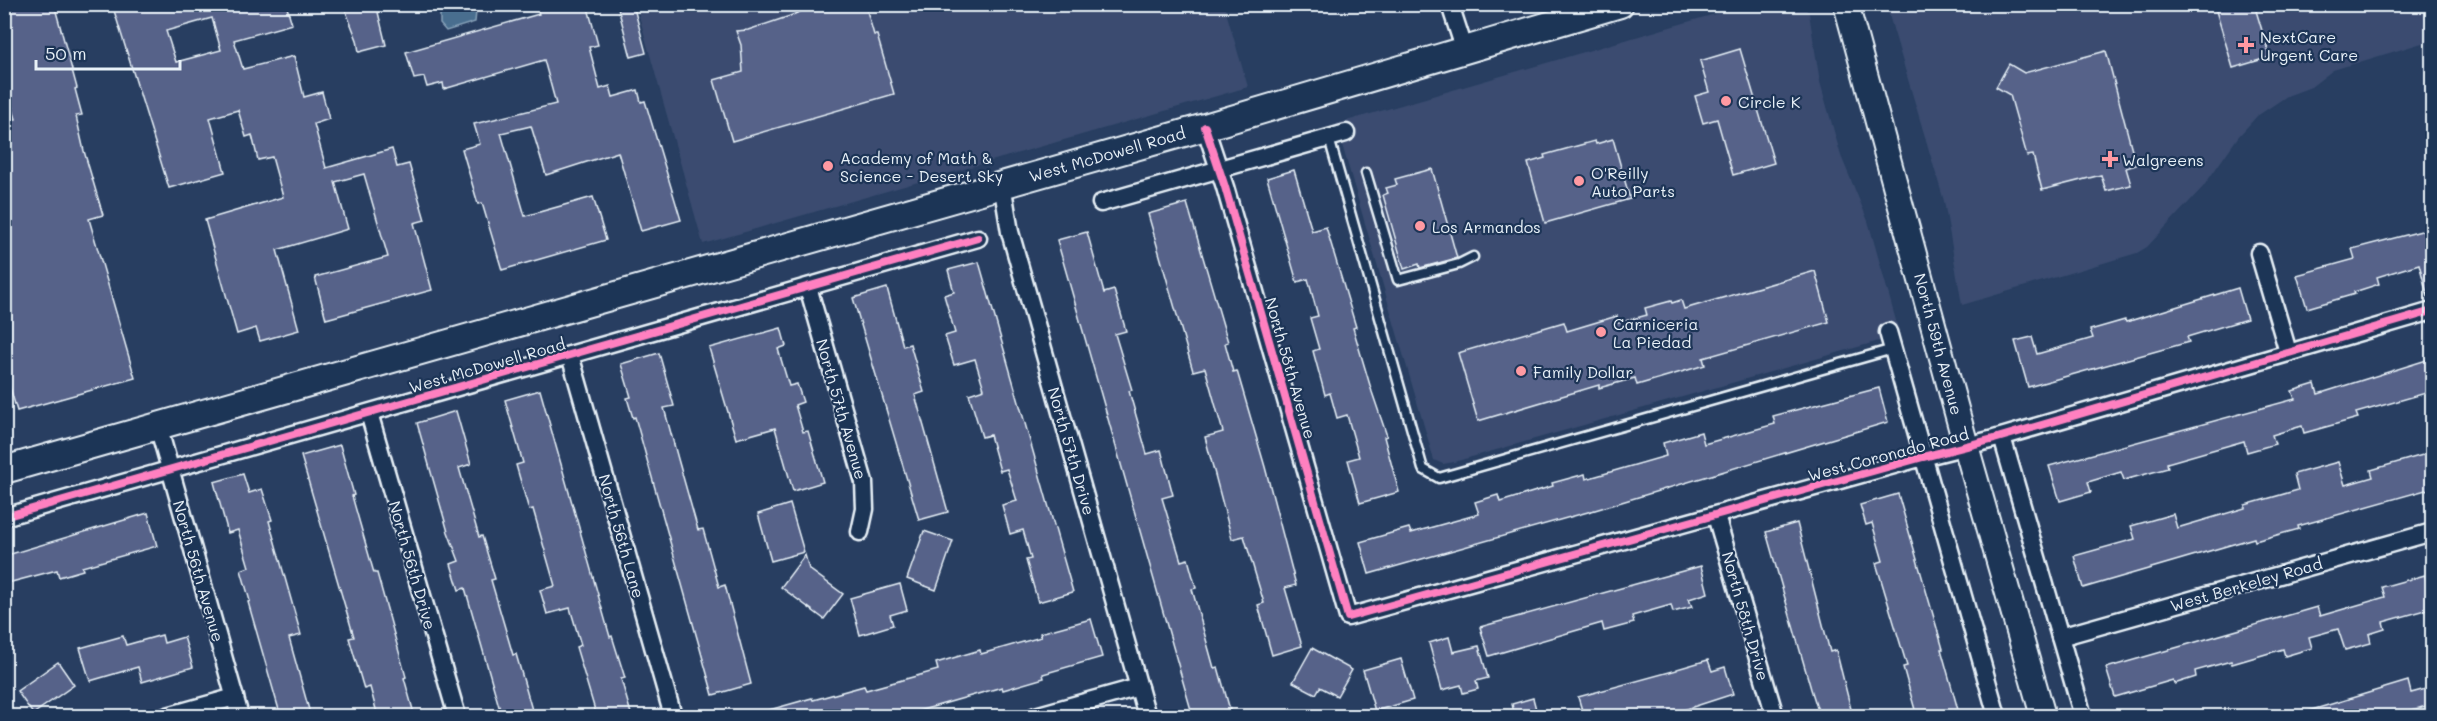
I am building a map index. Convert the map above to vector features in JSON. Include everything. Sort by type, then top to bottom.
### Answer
[{"type":"main road","name":"West McDowell Road","points":[[4,470],[1205,127],[1620,4]]},
{"type":"main road","name":"North 59th Avenue","points":[[1846,4],[1966,446],[2043,717]]},
{"type":"street","points":[[1449,7],[1465,51]]},
{"type":"street","name":"North 58th Avenue","points":[[1205,127],[1220,169],[1348,617]]},
{"type":"street","points":[[1101,203],[1346,133]]},
{"type":"street","name":"North 57th Drive","points":[[1002,184],[1010,232],[1147,717]]},
{"type":"street","name":"West McDowell Road","points":[[4,517],[978,238]]},
{"type":"street","points":[[2259,253],[2288,352]]},
{"type":"street","name":"North 57th Avenue","points":[[808,287],[864,482],[866,509],[860,532]]},
{"type":"street","name":"West Coronado Road","points":[[1348,617],[2002,437],[2433,311]]},
{"type":"street","points":[[1888,332],[1997,717]]},
{"type":"street","name":"North 56th Lane","points":[[570,355],[673,717]]},
{"type":"street","name":"North 56th Drive","points":[[369,413],[457,717]]},
{"type":"street","name":"North 56th Avenue","points":[[158,426],[240,717]]},
{"type":"street","points":[[2002,437],[2083,717]]},
{"type":"street","name":"North 58th Drive","points":[[1716,516],[1775,717]]},
{"type":"street","name":"West Berkeley Road","points":[[2060,637],[2433,532]]},
{"type":"street","points":[[1035,717],[1139,687]]},
{"type":"street","points":[[167,717],[235,697]]},
{"type":"lane","points":[[1329,138],[1423,469],[1439,478],[1893,349]]},
{"type":"lane","points":[[1366,173],[1398,280],[1459,264],[1473,257]]},
{"type":"shaded area","points":[[467,4],[476,12],[475,22],[446,31],[440,24],[440,12],[449,9],[455,11]]},
{"type":"shaded area","name":"Academy of Math & Science - Desert Sky","points":[[636,5],[1224,5],[1248,87],[703,244]]},
{"type":"shaded area","points":[[1746,5],[1802,5],[1809,13],[1820,82],[1841,156],[1868,221],[1900,335],[1454,462],[1443,464],[1434,460],[1336,124]]},
{"type":"shaded area","points":[[1886,5],[2432,5],[2432,40],[2333,70],[2311,87],[2287,96],[2257,116],[2238,137],[2203,187],[2147,247],[2137,253],[1962,305],[1944,201]]},
{"type":"building","points":[[4,4],[54,4],[77,88],[75,89],[82,115],[76,116],[84,151],[103,215],[89,219],[135,378],[17,411],[4,368],[4,122],[16,119],[4,80]]},
{"type":"building","points":[[112,4],[286,4],[292,24],[234,40],[243,69],[294,56],[304,97],[322,92],[329,119],[314,124],[326,168],[392,149],[397,167],[409,164],[425,220],[414,223],[432,290],[326,319],[315,277],[388,257],[364,174],[335,182],[348,229],[277,250],[299,330],[260,341],[256,328],[237,334],[205,220],[283,197],[272,157],[258,160],[252,135],[246,137],[238,110],[210,118],[225,172],[169,188]],"holes":[[[212,18],[221,50],[176,62],[166,31]]]},
{"type":"building","points":[[343,4],[376,4],[386,45],[359,52],[357,40]]},
{"type":"building","points":[[536,4],[587,4],[598,45],[589,47],[600,89],[610,86],[613,97],[638,90],[641,102],[645,101],[681,220],[641,231],[618,152],[546,175],[531,126],[501,133],[525,216],[593,197],[606,240],[502,270],[482,203],[478,204],[462,149],[480,144],[474,124],[556,104],[544,60],[444,89],[443,83],[427,87],[424,77],[414,79],[406,52],[539,14]]},
{"type":"building","points":[[617,4],[633,4],[646,53],[631,57]]},
{"type":"building","points":[[804,4],[865,4],[874,35],[877,35],[894,94],[732,141],[714,80],[743,72],[741,45],[736,31],[748,30],[790,16],[806,9]]},
{"type":"building","name":"NextCare Urgent Care","points":[[2214,4],[2254,4],[2270,57],[2233,68]]},
{"type":"building","name":"Circle K","points":[[1740,49],[1774,163],[1733,175],[1717,119],[1703,123],[1695,96],[1709,92],[1700,61]]},
{"type":"building","name":"Walgreens","points":[[2106,51],[2136,165],[2126,168],[2131,185],[2106,191],[2101,175],[2042,190],[2033,155],[2027,156],[2010,95],[1996,87],[2009,64],[2024,73]]},
{"type":"building","name":"O'Reilly Auto Parts","points":[[1613,139],[1630,199],[1545,223],[1528,163],[1545,158],[1544,155],[1595,141],[1596,144]]},
{"type":"building","name":"Los Armandos","points":[[1432,169],[1457,258],[1420,268],[1419,264],[1404,269],[1383,195],[1388,193],[1386,188],[1397,185],[1395,179]]},
{"type":"building","points":[[1294,170],[1312,231],[1326,227],[1356,327],[1353,328],[1387,436],[1384,437],[1399,492],[1360,503],[1348,460],[1359,457],[1347,415],[1337,418],[1330,393],[1325,395],[1313,351],[1319,349],[1310,318],[1318,316],[1308,279],[1297,282],[1267,178]]},
{"type":"building","points":[[1187,203],[1228,342],[1225,343],[1233,372],[1237,371],[1265,467],[1296,585],[1285,588],[1302,646],[1272,655],[1258,605],[1264,603],[1244,536],[1232,539],[1205,437],[1223,432],[1205,368],[1193,371],[1148,214]]},
{"type":"building","points":[[2433,228],[2433,297],[2428,297],[2419,264],[2377,277],[2379,284],[2354,292],[2355,294],[2307,308],[2297,275],[2355,259],[2352,249]]},
{"type":"building","points":[[1087,232],[1104,293],[1114,290],[1126,331],[1115,334],[1132,390],[1129,391],[1147,454],[1161,450],[1173,495],[1162,498],[1181,561],[1188,559],[1196,588],[1192,589],[1214,668],[1218,667],[1230,710],[1207,717],[1193,717],[1057,240]]},
{"type":"building","points":[[979,262],[1073,592],[1038,602],[1026,560],[1031,559],[1023,530],[1010,534],[1002,505],[1017,501],[1007,469],[1000,471],[990,435],[982,437],[969,394],[984,389],[975,359],[954,365],[945,336],[955,333],[944,295],[954,292],[948,270]]},
{"type":"building","points":[[1815,271],[1829,322],[1703,358],[1705,365],[1637,385],[1635,378],[1599,388],[1599,385],[1478,421],[1458,353],[1564,322],[1567,331],[1617,316],[1618,323],[1647,315],[1645,308],[1671,301],[1672,303],[1681,300],[1684,309]]},
{"type":"building","points":[[887,288],[903,346],[910,344],[924,392],[915,395],[948,512],[919,520],[853,298]]},
{"type":"building","points":[[2238,288],[2247,319],[2187,337],[2189,342],[2028,387],[2015,341],[2032,337],[2037,354],[2093,338],[2090,330],[2125,320],[2126,322]]},
{"type":"building","points":[[781,328],[786,346],[778,349],[789,386],[797,384],[803,402],[795,405],[803,432],[808,431],[823,482],[793,491],[775,428],[736,439],[709,348]]},
{"type":"building","points":[[659,353],[674,406],[664,408],[678,459],[698,530],[703,529],[719,587],[725,585],[751,684],[713,695],[635,417],[633,418],[627,398],[631,397],[621,364]]},
{"type":"building","points":[[2433,358],[2433,391],[2356,413],[2358,418],[2304,433],[2302,426],[2272,435],[2275,444],[2247,452],[2244,441],[2167,463],[2168,468],[2124,480],[2121,472],[2088,482],[2091,492],[2060,501],[2049,466],[2295,399],[2292,391],[2315,384],[2318,394]]},
{"type":"building","points":[[1879,388],[1888,422],[1595,510],[1369,574],[1360,542],[1409,528],[1411,533],[1479,514],[1475,502],[1498,495],[1500,502],[1553,486],[1552,483],[1585,474],[1586,479],[1666,456],[1663,443],[1701,432],[1704,444],[1775,424],[1773,416]]},
{"type":"building","points":[[540,390],[610,637],[612,636],[625,678],[621,679],[632,717],[597,717],[576,647],[581,645],[570,608],[547,614],[540,590],[555,586],[533,509],[529,510],[516,465],[523,463],[505,400]]},
{"type":"building","points":[[456,411],[471,464],[459,468],[479,537],[482,536],[495,579],[491,580],[534,717],[502,717],[465,588],[459,590],[451,564],[459,561],[448,532],[417,423]]},
{"type":"building","points":[[340,445],[354,495],[352,496],[374,573],[377,573],[415,717],[378,717],[370,687],[364,689],[349,638],[354,637],[301,456]]},
{"type":"building","points":[[2433,452],[2433,488],[2298,526],[2299,529],[2255,541],[2254,538],[2083,588],[2074,556],[2135,539],[2131,526],[2173,514],[2177,528],[2245,508],[2245,505],[2298,490],[2294,474],[2338,462],[2345,485],[2373,477],[2371,470]]},
{"type":"building","points":[[243,474],[249,493],[262,489],[272,520],[269,521],[301,635],[289,638],[311,717],[281,717],[241,570],[249,567],[238,530],[228,533],[214,482]]},
{"type":"building","points":[[1898,494],[1943,649],[1941,649],[1960,717],[1917,717],[1903,667],[1907,666],[1876,563],[1883,561],[1872,523],[1866,525],[1860,505]]},
{"type":"building","points":[[790,504],[804,552],[771,561],[758,514]]},
{"type":"building","points":[[148,513],[157,546],[82,567],[83,570],[59,577],[57,570],[4,584],[4,556]]},
{"type":"building","points":[[1797,523],[1830,652],[1836,650],[1853,717],[1820,717],[1811,689],[1766,532]]},
{"type":"building","points":[[924,531],[953,541],[936,590],[907,579]]},
{"type":"building","points":[[805,555],[809,569],[843,594],[824,619],[781,587]]},
{"type":"building","points":[[1701,566],[1708,593],[1689,599],[1692,607],[1673,612],[1671,605],[1632,616],[1634,623],[1604,631],[1602,623],[1489,656],[1480,627]]},
{"type":"building","points":[[2425,575],[2433,608],[2383,622],[2385,629],[2369,634],[2371,643],[2345,650],[2338,629],[2309,637],[2312,648],[2285,656],[2283,649],[2232,664],[2231,661],[2195,671],[2196,677],[2174,684],[2173,680],[2115,697],[2106,668],[2317,607],[2320,616],[2385,597],[2382,587]]},
{"type":"building","points":[[900,584],[907,610],[890,615],[893,625],[860,635],[850,598]]},
{"type":"building","points":[[1091,619],[1102,657],[1043,674],[1044,678],[1003,690],[1002,687],[898,717],[762,717],[762,712],[812,698],[813,700],[864,686],[866,690],[938,670],[936,663],[980,650],[981,654],[1041,637],[1040,633]]},
{"type":"building","points":[[162,635],[164,643],[184,637],[193,667],[142,682],[138,667],[90,681],[80,648],[123,636],[126,645]]},
{"type":"building","points":[[1449,637],[1453,652],[1479,646],[1488,678],[1476,681],[1478,689],[1463,693],[1461,685],[1442,690],[1429,643]]},
{"type":"building","points":[[1312,648],[1352,670],[1337,696],[1320,687],[1316,694],[1293,682]]},
{"type":"building","points":[[1401,659],[1413,700],[1375,711],[1363,670]]},
{"type":"building","points":[[1708,660],[1712,671],[1725,667],[1733,694],[1662,717],[1584,717],[1578,697]]},
{"type":"building","points":[[58,662],[74,685],[33,714],[17,691]]},
{"type":"building","points":[[2408,681],[2411,693],[2433,687],[2433,704],[2388,717],[2306,717],[2305,712]]},
{"type":"building","points":[[1533,698],[1538,717],[1515,717],[1512,704]]},
{"type":"cycle path","points":[[1205,127],[1225,187],[1348,617],[1994,439],[2432,311]]},
{"type":"cycle path","points":[[4,517],[978,238]]},
{"type":"place","name":"NextCare Urgent Care","points":[[2246,45]]},
{"type":"place","name":"Circle K","points":[[1726,101]]},
{"type":"place","name":"Walgreens","points":[[2110,159]]},
{"type":"place","name":"Academy of Math & Science - Desert Sky","points":[[828,166]]},
{"type":"place","name":"O'Reilly Auto Parts","points":[[1579,181]]},
{"type":"place","name":"Los Armandos","points":[[1420,226]]},
{"type":"place","name":"Carniceria La Piedad","points":[[1601,332]]},
{"type":"place","name":"Family Dollar","points":[[1521,371]]}]
